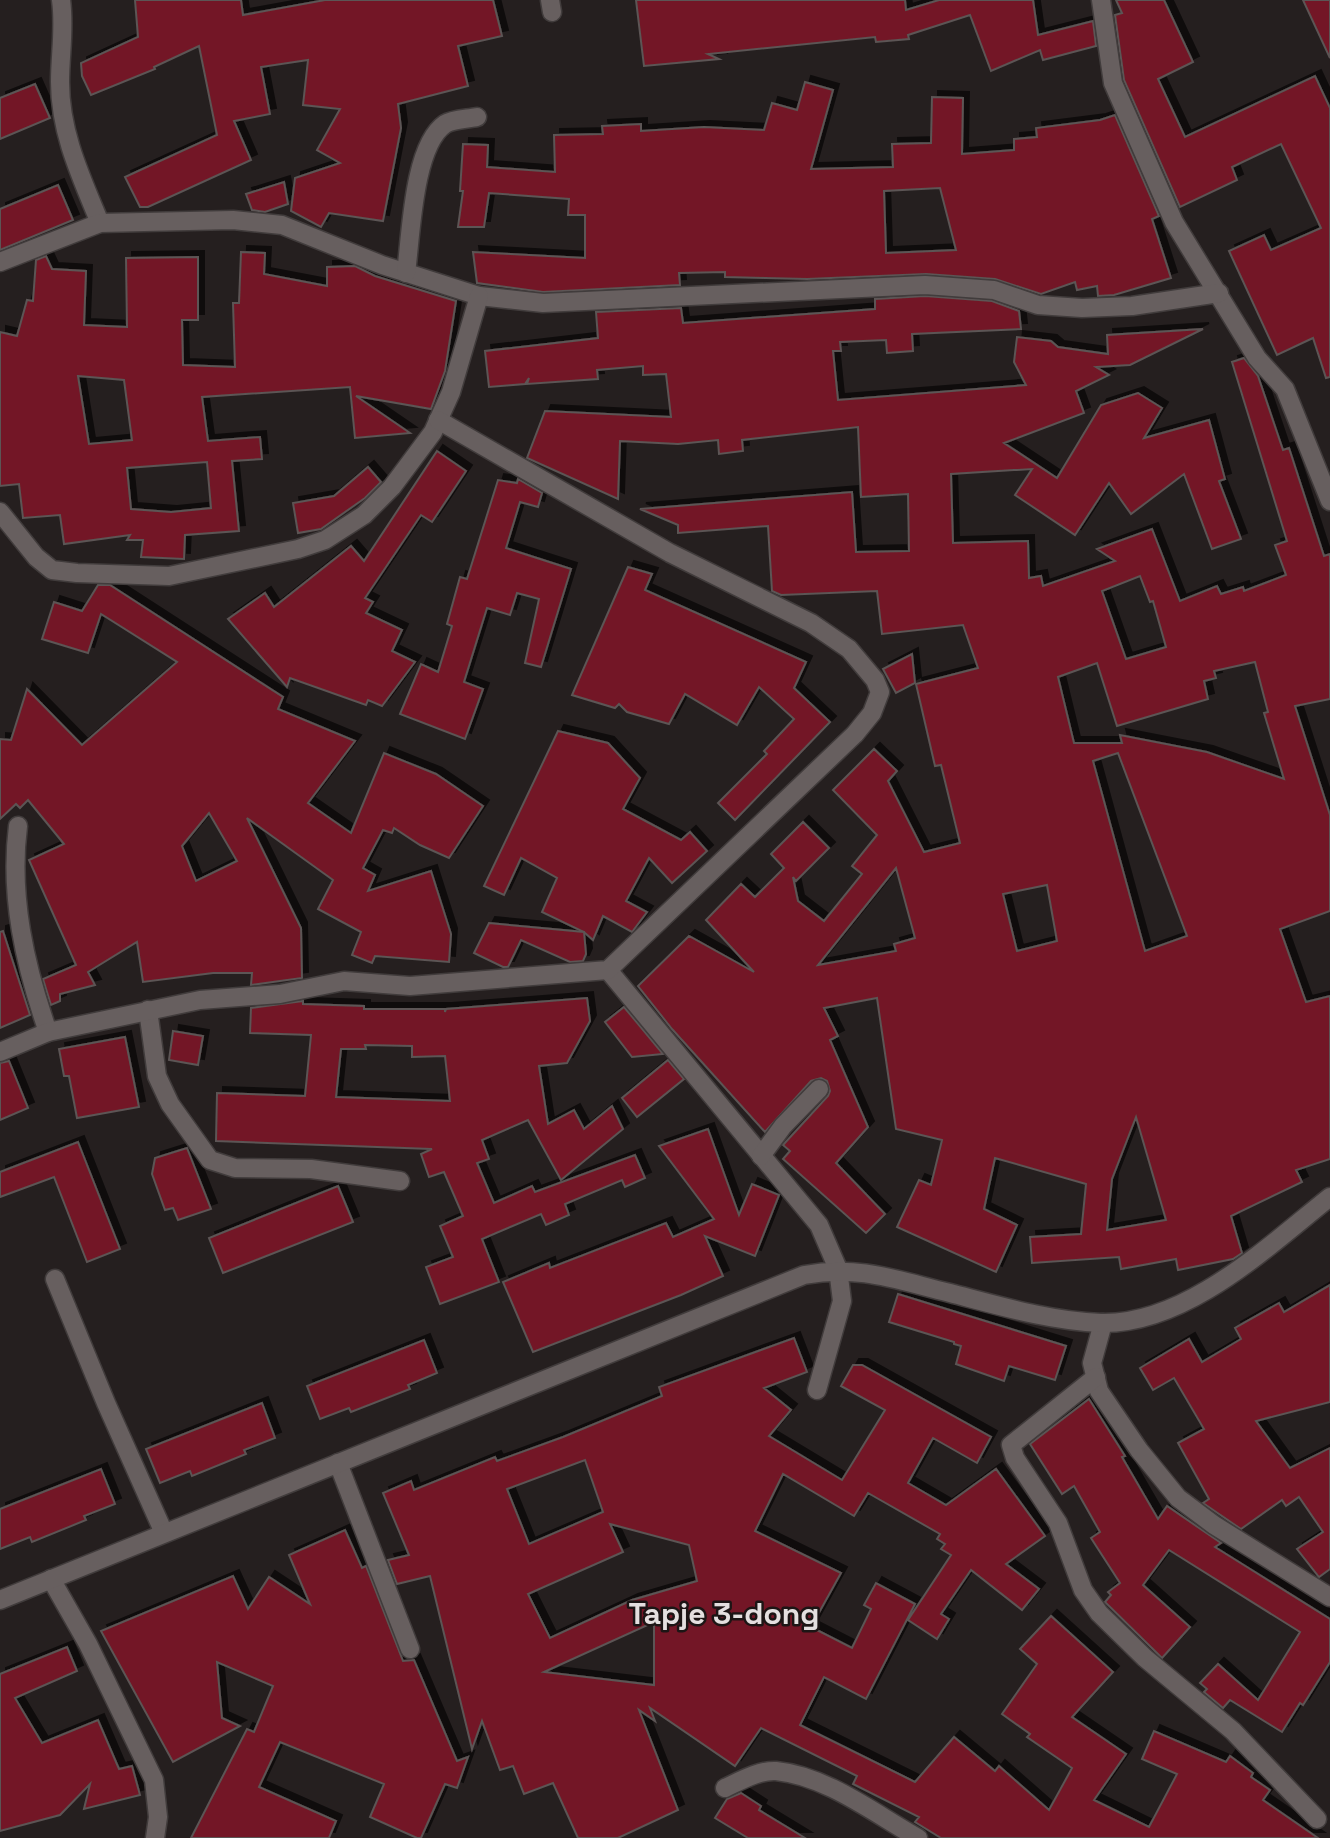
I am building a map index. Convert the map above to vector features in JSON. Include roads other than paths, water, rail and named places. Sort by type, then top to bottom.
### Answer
[{"type":"street","points":[[61,0],[64,26],[60,83],[69,146],[100,223]]},
{"type":"street","points":[[1101,0],[1113,83],[1174,222],[1257,358],[1285,389],[1330,501]]},
{"type":"street","points":[[406,273],[420,173],[429,143],[446,123],[477,117]]},
{"type":"street","points":[[0,262],[100,223],[233,220],[282,225],[406,273],[478,296],[543,303],[925,285],[994,290],[1038,305],[1082,309],[1132,306],[1219,293]]},
{"type":"street","points":[[0,512],[36,557],[52,570],[169,576],[298,549],[325,540],[364,515],[392,487],[438,420],[451,392],[478,296]]},
{"type":"street","points":[[0,1052],[48,1032],[201,1000],[280,994],[344,981],[410,986],[608,970],[855,734],[872,713],[880,692],[875,680],[855,655],[811,623],[670,553],[438,420]]},
{"type":"street","points":[[19,826],[13,863],[20,919],[29,978],[48,1032]]},
{"type":"street","points":[[608,970],[818,1225],[838,1269],[842,1301],[817,1390]]},
{"type":"street","points":[[148,1010],[158,1076],[170,1104],[210,1160],[235,1168],[311,1168],[400,1181]]},
{"type":"street","points":[[761,1156],[783,1126],[819,1089]]},
{"type":"street","points":[[0,1600],[804,1275],[838,1269],[867,1273],[1037,1315],[1103,1323],[1154,1315],[1191,1301],[1330,1197]]},
{"type":"street","points":[[55,1279],[164,1533]]},
{"type":"street","points":[[1103,1323],[1092,1363],[1099,1391],[1139,1450],[1178,1498],[1214,1525],[1330,1597]]},
{"type":"street","points":[[1096,1377],[1018,1438],[1012,1445],[1015,1458],[1058,1522],[1083,1590],[1099,1613],[1145,1658],[1233,1731],[1317,1819]]},
{"type":"street","points":[[338,1463],[410,1648]]},
{"type":"street","points":[[51,1579],[88,1644],[154,1780],[158,1816],[155,1838]]},
{"type":"street","points":[[725,1788],[753,1775],[775,1771],[816,1781],[918,1838]]},
{"type":"district","name":"Tapje 3-dong","points":[[724,1614]]}]
